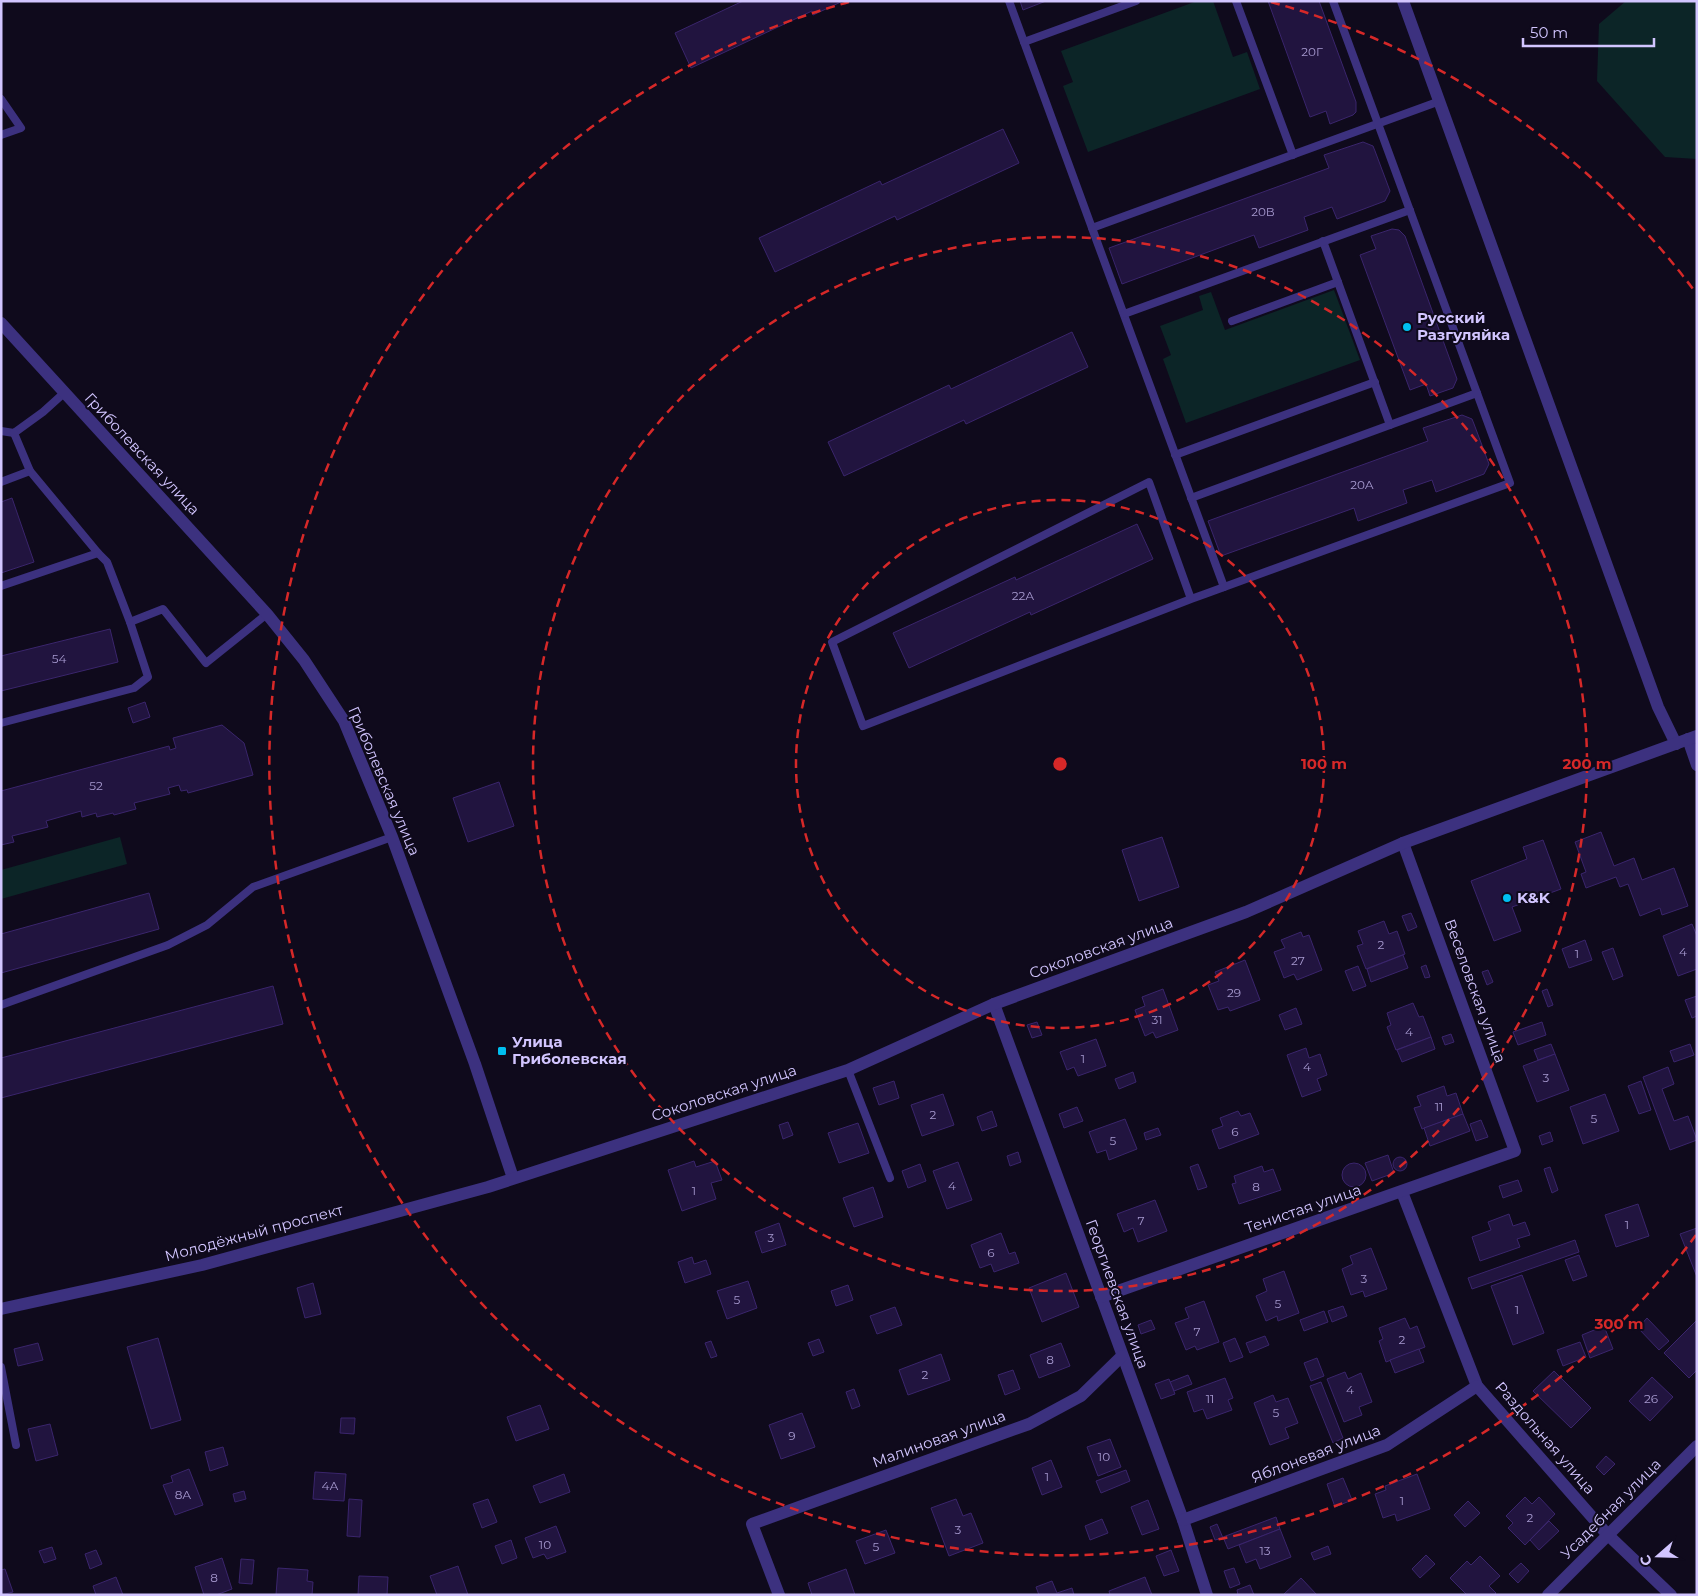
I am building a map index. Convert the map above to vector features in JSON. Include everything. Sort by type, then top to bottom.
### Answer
[{"type":"street","points":[[1403,1],[1658,707],[1687,740],[1697,765]]},
{"type":"street","name":"Гриболевская улица","points":[[1,323],[267,614],[304,660],[344,721],[392,837],[475,1064],[513,1178]]},
{"type":"street","name":"Соколовская улица","points":[[513,1178],[848,1070],[994,1004],[1246,912],[1403,843],[1687,740]]},
{"type":"street","name":"Веселовская улица","points":[[1403,843],[1516,1151]]},
{"type":"street","name":"Георгиевская улица","points":[[994,1004],[1122,1356],[1184,1520],[1208,1595]]},
{"type":"street","name":"Тенистая улица","points":[[1101,1297],[1516,1151]]},
{"type":"street","name":"Молодёжный проспект","points":[[1,1309],[202,1265],[513,1178]]},
{"type":"street","name":"Раздольная улица","points":[[1402,1192],[1478,1386],[1607,1534],[1671,1595]]},
{"type":"street","name":"Малиновая улица","points":[[779,1595],[752,1524],[1029,1424],[1081,1396],[1122,1356]]},
{"type":"street","name":"Яблоневая улица","points":[[1184,1520],[1387,1445],[1478,1386]]},
{"type":"street","name":"Усадебная улица","points":[[1548,1595],[1697,1446]]},
{"type":"lane","points":[[1009,1],[1224,587]]},
{"type":"lane","points":[[1024,42],[1136,1]]},
{"type":"lane","points":[[1236,1],[1293,155]]},
{"type":"lane","points":[[1191,600],[1150,482],[832,642],[863,726],[1191,600],[1224,587],[1510,483],[1334,1]]},
{"type":"lane","points":[[1,99],[21,128],[1,135]]},
{"type":"lane","points":[[1092,228],[1440,101]]},
{"type":"lane","points":[[1124,314],[1410,210]]},
{"type":"lane","points":[[1323,241],[1390,425]]},
{"type":"lane","points":[[1232,321],[1338,282]]},
{"type":"lane","points":[[1175,455],[1375,382]]},
{"type":"lane","points":[[1,431],[14,433],[43,412],[64,393]]},
{"type":"lane","points":[[1191,498],[1477,393]]},
{"type":"lane","points":[[1,723],[134,688],[148,677],[130,622],[107,562],[30,471],[14,433]]},
{"type":"lane","points":[[1,482],[30,471]]},
{"type":"lane","points":[[1,586],[98,553]]},
{"type":"lane","points":[[130,622],[164,609],[206,663],[267,614]]},
{"type":"lane","points":[[1,1005],[168,945],[207,925],[253,887],[392,837]]},
{"type":"lane","points":[[848,1070],[890,1178]]},
{"type":"lane","points":[[1,1367],[16,1445]]},
{"type":"green space","points":[[1197,1],[1213,1],[1233,57],[1247,52],[1260,89],[1088,152],[1063,86],[1073,82],[1061,51]]},
{"type":"green space","points":[[1626,1],[1697,1],[1697,159],[1665,157],[1597,81],[1599,24]]},
{"type":"green space","points":[[1334,290],[1360,360],[1186,423],[1163,359],[1171,355],[1160,326],[1203,310],[1199,296],[1211,292],[1225,330]]},
{"type":"green space","points":[[120,837],[127,864],[1,899],[1,870]]},
{"type":"building","points":[[743,1],[843,1],[813,15],[812,11],[691,68],[675,33]]},
{"type":"building","points":[[1020,1],[1046,1],[1023,10]]},
{"type":"building","points":[[1268,1],[1319,1],[1356,102],[1356,112],[1353,115],[1330,124],[1326,111],[1310,117]]},
{"type":"building","points":[[1003,129],[1019,163],[897,220],[895,216],[775,272],[759,238],[880,181],[882,185]]},
{"type":"building","points":[[1363,142],[1373,146],[1390,191],[1385,201],[1337,219],[1332,207],[1304,217],[1308,230],[1259,248],[1254,235],[1122,284],[1109,248],[1329,168],[1324,155]]},
{"type":"building","points":[[1392,229],[1399,230],[1405,236],[1457,379],[1453,388],[1430,396],[1426,384],[1410,390],[1360,255],[1376,249],[1371,236]]},
{"type":"building","points":[[1072,332],[1088,367],[966,424],[964,420],[844,476],[828,442],[949,385],[951,389]]},
{"type":"building","points":[[1462,415],[1472,419],[1489,464],[1484,474],[1436,492],[1432,480],[1403,490],[1407,503],[1358,521],[1354,508],[1221,556],[1208,521],[1428,441],[1423,428]]},
{"type":"building","points":[[12,498],[34,562],[1,573],[1,502]]},
{"type":"building","points":[[1137,524],[1153,559],[1031,615],[1030,612],[909,668],[893,633],[1015,577],[1016,580]]},
{"type":"building","points":[[110,629],[118,662],[1,691],[1,656]]},
{"type":"building","points":[[145,702],[150,717],[133,723],[128,708]]},
{"type":"building","points":[[222,725],[244,743],[253,775],[188,793],[187,790],[181,791],[179,785],[168,788],[170,794],[134,803],[136,809],[114,815],[113,813],[97,817],[96,813],[82,817],[81,811],[46,821],[48,827],[12,836],[14,842],[1,845],[1,791],[169,746],[170,750],[176,748],[173,738]]},
{"type":"building","points":[[499,782],[514,826],[468,842],[453,798]]},
{"type":"building","points":[[1601,832],[1614,866],[1634,858],[1642,880],[1674,868],[1688,906],[1662,915],[1660,908],[1640,916],[1628,884],[1620,887],[1616,877],[1586,888],[1581,874],[1586,872],[1575,842]]},
{"type":"building","points":[[1162,837],[1179,887],[1139,901],[1122,850]]},
{"type":"building","name":"K&K","points":[[1543,840],[1561,889],[1512,907],[1521,931],[1494,941],[1471,881],[1527,859],[1523,847]]},
{"type":"building","points":[[149,893],[159,929],[1,973],[1,934]]},
{"type":"building","points":[[1411,913],[1417,927],[1408,931],[1402,916]]},
{"type":"building","points":[[1384,921],[1389,934],[1397,931],[1405,954],[1366,969],[1357,946],[1363,944],[1358,931]]},
{"type":"building","points":[[1692,924],[1697,936],[1697,969],[1678,976],[1663,936]]},
{"type":"building","points":[[1301,932],[1303,937],[1309,935],[1322,970],[1297,980],[1294,974],[1284,978],[1274,952],[1285,948],[1281,940]]},
{"type":"building","points":[[1585,940],[1592,960],[1569,968],[1562,949]]},
{"type":"building","points":[[1613,948],[1623,976],[1613,980],[1602,952]]},
{"type":"building","points":[[1403,955],[1408,968],[1371,982],[1367,969]]},
{"type":"building","points":[[1245,960],[1260,1000],[1230,1011],[1228,1007],[1218,1010],[1208,985],[1219,981],[1215,972]]},
{"type":"building","points":[[1426,965],[1430,977],[1425,978],[1421,967]]},
{"type":"building","points":[[1358,966],[1366,986],[1353,991],[1345,971]]},
{"type":"building","points":[[1488,970],[1493,982],[1487,985],[1482,972]]},
{"type":"building","points":[[273,986],[283,1024],[1,1098],[1,1058]]},
{"type":"building","points":[[1163,989],[1178,1030],[1156,1038],[1153,1032],[1145,1036],[1135,1010],[1145,1006],[1142,997]]},
{"type":"building","points":[[1547,989],[1553,1005],[1548,1007],[1542,991]]},
{"type":"building","points":[[1697,996],[1697,1016],[1692,1018],[1685,1000]]},
{"type":"building","points":[[1413,1003],[1419,1017],[1423,1016],[1431,1037],[1396,1050],[1387,1027],[1391,1025],[1387,1013]]},
{"type":"building","points":[[1296,1008],[1302,1024],[1285,1030],[1279,1015]]},
{"type":"building","points":[[1037,1022],[1042,1035],[1032,1038],[1027,1025]]},
{"type":"building","points":[[1542,1022],[1546,1035],[1518,1045],[1513,1032]]},
{"type":"building","points":[[1451,1034],[1454,1042],[1445,1045],[1442,1037]]},
{"type":"building","points":[[1431,1037],[1435,1049],[1402,1062],[1397,1050]]},
{"type":"building","points":[[1096,1039],[1106,1066],[1078,1076],[1074,1067],[1067,1070],[1060,1052]]},
{"type":"building","points":[[1551,1044],[1555,1054],[1538,1060],[1534,1050]]},
{"type":"building","points":[[1690,1044],[1694,1055],[1674,1062],[1670,1051]]},
{"type":"building","points":[[1306,1048],[1309,1058],[1320,1054],[1327,1075],[1317,1079],[1321,1090],[1302,1097],[1287,1055]]},
{"type":"building","points":[[1555,1054],[1569,1090],[1537,1102],[1523,1066]]},
{"type":"building","points":[[1668,1067],[1674,1084],[1662,1089],[1674,1121],[1688,1116],[1697,1140],[1670,1150],[1643,1077]]},
{"type":"building","points":[[1133,1072],[1136,1082],[1119,1089],[1115,1079]]},
{"type":"building","points":[[894,1081],[899,1098],[879,1105],[873,1088]]},
{"type":"building","points":[[1641,1081],[1651,1110],[1639,1114],[1628,1086]]},
{"type":"building","points":[[1444,1086],[1447,1096],[1456,1093],[1463,1114],[1422,1129],[1414,1108],[1421,1106],[1417,1096]]},
{"type":"building","points":[[943,1094],[954,1125],[922,1136],[911,1105]]},
{"type":"building","points":[[1605,1094],[1619,1131],[1583,1144],[1570,1107]]},
{"type":"building","points":[[1077,1107],[1083,1121],[1064,1128],[1059,1114]]},
{"type":"building","points":[[992,1111],[997,1126],[982,1131],[977,1117]]},
{"type":"building","points":[[1238,1111],[1241,1116],[1250,1113],[1259,1134],[1219,1149],[1212,1130],[1223,1126],[1220,1118]]},
{"type":"building","points":[[1463,1114],[1470,1131],[1430,1146],[1424,1128]]},
{"type":"building","points":[[1125,1119],[1137,1149],[1109,1160],[1106,1150],[1097,1153],[1089,1132]]},
{"type":"building","points":[[1481,1120],[1488,1137],[1476,1141],[1470,1124]]},
{"type":"building","points":[[788,1122],[793,1135],[783,1139],[779,1125]]},
{"type":"building","points":[[858,1123],[869,1153],[839,1163],[828,1133]]},
{"type":"building","points":[[1158,1128],[1161,1135],[1146,1140],[1144,1133]]},
{"type":"building","points":[[1550,1132],[1553,1141],[1542,1145],[1539,1136]]},
{"type":"building","points":[[1018,1152],[1021,1162],[1010,1166],[1007,1156]]},
{"type":"building","points":[[1388,1155],[1394,1173],[1372,1181],[1365,1163]]},
{"type":"building","points":[[1397,1157],[1403,1157],[1407,1164],[1403,1171],[1397,1171],[1393,1167],[1393,1161]]},
{"type":"building","points":[[694,1161],[696,1167],[715,1161],[722,1180],[711,1183],[716,1199],[682,1211],[668,1170]]},
{"type":"building","points":[[958,1162],[972,1200],[947,1209],[933,1171]]},
{"type":"building","points":[[1354,1163],[1359,1164],[1365,1170],[1365,1180],[1359,1186],[1354,1187],[1349,1186],[1343,1180],[1342,1175],[1343,1170],[1349,1164]]},
{"type":"building","points":[[920,1164],[926,1181],[908,1188],[902,1171]]},
{"type":"building","points":[[1198,1164],[1207,1187],[1198,1190],[1190,1167]]},
{"type":"building","points":[[1262,1166],[1264,1172],[1273,1169],[1281,1190],[1239,1204],[1232,1184],[1236,1183],[1234,1176]]},
{"type":"building","points":[[1550,1167],[1558,1190],[1552,1193],[1544,1169]]},
{"type":"building","points":[[1518,1180],[1522,1191],[1503,1198],[1499,1186]]},
{"type":"building","points":[[873,1187],[883,1217],[854,1227],[843,1198]]},
{"type":"building","points":[[1155,1200],[1167,1231],[1138,1242],[1133,1228],[1124,1232],[1117,1214]]},
{"type":"building","points":[[1638,1204],[1649,1236],[1616,1247],[1605,1215]]},
{"type":"building","points":[[1509,1214],[1513,1226],[1525,1222],[1530,1235],[1517,1239],[1520,1247],[1480,1261],[1472,1237],[1491,1230],[1488,1222]]},
{"type":"building","points":[[779,1223],[786,1245],[762,1253],[755,1232]]},
{"type":"building","points":[[1697,1228],[1697,1277],[1680,1234]]},
{"type":"building","points":[[1001,1233],[1009,1254],[1015,1252],[1019,1263],[994,1272],[991,1264],[980,1268],[971,1245]]},
{"type":"building","points":[[1575,1240],[1579,1252],[1472,1289],[1468,1278]]},
{"type":"building","points":[[1371,1248],[1387,1289],[1365,1297],[1363,1291],[1351,1295],[1342,1269],[1353,1264],[1350,1256]]},
{"type":"building","points":[[1579,1255],[1587,1276],[1573,1281],[1565,1260]]},
{"type":"building","points":[[692,1257],[694,1264],[706,1260],[711,1274],[685,1283],[678,1262]]},
{"type":"building","points":[[1284,1271],[1299,1313],[1278,1321],[1277,1316],[1266,1321],[1256,1296],[1267,1291],[1263,1279]]},
{"type":"building","points":[[1066,1273],[1079,1307],[1042,1322],[1029,1288]]},
{"type":"building","points":[[1522,1275],[1544,1333],[1513,1345],[1491,1286]]},
{"type":"building","points":[[748,1281],[757,1308],[727,1319],[717,1291]]},
{"type":"building","points":[[313,1283],[321,1314],[305,1318],[297,1288]]},
{"type":"building","points":[[848,1285],[853,1300],[836,1306],[831,1291]]},
{"type":"building","points":[[1204,1301],[1219,1342],[1197,1350],[1195,1346],[1186,1350],[1175,1323],[1189,1318],[1185,1308]]},
{"type":"building","points":[[1343,1306],[1347,1316],[1332,1322],[1328,1311]]},
{"type":"building","points":[[895,1307],[902,1325],[877,1334],[870,1316]]},
{"type":"building","points":[[1324,1311],[1328,1322],[1304,1331],[1300,1320]]},
{"type":"building","points":[[1405,1318],[1410,1329],[1417,1326],[1425,1347],[1386,1362],[1379,1341],[1383,1339],[1379,1328]]},
{"type":"building","points":[[1647,1318],[1669,1341],[1659,1350],[1638,1328]]},
{"type":"building","points":[[1151,1320],[1155,1329],[1141,1334],[1138,1325]]},
{"type":"building","points":[[1697,1320],[1697,1370],[1689,1378],[1664,1353]]},
{"type":"building","points":[[1604,1326],[1613,1349],[1590,1358],[1582,1335]]},
{"type":"building","points":[[1265,1336],[1269,1345],[1250,1353],[1246,1343]]},
{"type":"building","points":[[158,1338],[181,1420],[151,1429],[127,1347]]},
{"type":"building","points":[[1235,1338],[1243,1357],[1230,1362],[1223,1343]]},
{"type":"building","points":[[819,1339],[824,1352],[813,1356],[808,1343]]},
{"type":"building","points":[[711,1341],[717,1356],[711,1358],[705,1343]]},
{"type":"building","points":[[1580,1342],[1586,1357],[1563,1366],[1557,1350]]},
{"type":"building","points":[[38,1343],[43,1360],[18,1366],[14,1349]]},
{"type":"building","points":[[1061,1343],[1070,1366],[1039,1378],[1030,1355]]},
{"type":"building","points":[[1419,1349],[1424,1362],[1395,1373],[1390,1360]]},
{"type":"building","points":[[941,1354],[950,1380],[908,1395],[899,1370]]},
{"type":"building","points":[[1317,1358],[1324,1376],[1311,1381],[1304,1363]]},
{"type":"building","points":[[1013,1370],[1020,1389],[1005,1395],[998,1375]]},
{"type":"building","points":[[1554,1371],[1591,1408],[1571,1428],[1533,1391]]},
{"type":"building","points":[[1345,1372],[1348,1379],[1361,1373],[1372,1402],[1359,1407],[1362,1415],[1344,1422],[1327,1379]]},
{"type":"building","points":[[1188,1375],[1192,1384],[1174,1391],[1170,1382]]},
{"type":"building","points":[[1652,1377],[1673,1397],[1650,1421],[1629,1401]]},
{"type":"building","points":[[1225,1378],[1233,1398],[1228,1400],[1232,1410],[1207,1419],[1203,1409],[1194,1412],[1187,1392]]},
{"type":"building","points":[[1169,1379],[1175,1394],[1161,1399],[1155,1384]]},
{"type":"building","points":[[1321,1382],[1343,1438],[1333,1443],[1310,1386]]},
{"type":"building","points":[[854,1389],[860,1406],[852,1409],[846,1392]]},
{"type":"building","points":[[1273,1395],[1276,1402],[1288,1398],[1298,1423],[1285,1428],[1289,1438],[1270,1445],[1254,1403]]},
{"type":"building","points":[[540,1405],[549,1429],[516,1441],[507,1417]]},
{"type":"building","points":[[802,1413],[815,1447],[781,1459],[769,1425]]},
{"type":"building","points":[[341,1418],[355,1418],[354,1434],[340,1433]]},
{"type":"building","points":[[50,1424],[58,1455],[36,1461],[28,1429]]},
{"type":"building","points":[[1110,1439],[1121,1467],[1098,1476],[1087,1447]]},
{"type":"building","points":[[223,1447],[228,1465],[210,1471],[205,1452]]},
{"type":"building","points":[[1606,1456],[1615,1464],[1604,1475],[1596,1467]]},
{"type":"building","points":[[1051,1460],[1062,1487],[1042,1495],[1032,1468]]},
{"type":"building","points":[[189,1469],[203,1505],[175,1515],[163,1485],[173,1482],[171,1476]]},
{"type":"building","points":[[1126,1470],[1130,1481],[1101,1493],[1096,1481]]},
{"type":"building","points":[[315,1472],[346,1474],[344,1501],[313,1499]]},
{"type":"building","points":[[564,1474],[570,1492],[540,1503],[533,1486]]},
{"type":"building","points":[[1417,1474],[1430,1509],[1397,1521],[1395,1514],[1383,1518],[1375,1494],[1386,1490],[1385,1486]]},
{"type":"building","points":[[1343,1478],[1352,1500],[1335,1507],[1327,1484]]},
{"type":"building","points":[[244,1491],[246,1499],[235,1502],[233,1494]]},
{"type":"building","points":[[1525,1497],[1532,1504],[1539,1497],[1555,1514],[1525,1545],[1508,1528],[1513,1523],[1506,1516]]},
{"type":"building","points":[[349,1499],[362,1500],[360,1537],[347,1536]]},
{"type":"building","points":[[488,1499],[497,1522],[482,1528],[473,1504]]},
{"type":"building","points":[[956,1499],[963,1516],[971,1513],[983,1543],[949,1556],[931,1508]]},
{"type":"building","points":[[1148,1500],[1159,1529],[1142,1535],[1131,1507]]},
{"type":"building","points":[[1468,1501],[1480,1513],[1465,1527],[1454,1515]]},
{"type":"building","points":[[1276,1517],[1280,1529],[1228,1549],[1223,1537]]},
{"type":"building","points":[[1102,1519],[1108,1533],[1090,1540],[1085,1526]]},
{"type":"building","points":[[1549,1521],[1559,1531],[1539,1550],[1530,1540]]},
{"type":"building","points":[[1217,1524],[1223,1538],[1215,1540],[1210,1527]]},
{"type":"building","points":[[556,1526],[566,1552],[547,1559],[544,1554],[533,1558],[525,1538]]},
{"type":"building","points":[[1280,1529],[1291,1557],[1260,1569],[1256,1559],[1246,1563],[1239,1545]]},
{"type":"building","points":[[886,1530],[895,1553],[865,1564],[856,1541]]},
{"type":"building","points":[[511,1540],[517,1558],[502,1564],[495,1546]]},
{"type":"building","points":[[1328,1546],[1331,1554],[1314,1560],[1311,1553]]},
{"type":"building","points":[[52,1547],[56,1559],[44,1563],[39,1551]]},
{"type":"building","points":[[96,1550],[102,1564],[90,1569],[85,1554]]},
{"type":"building","points":[[1171,1550],[1179,1571],[1164,1576],[1156,1556]]},
{"type":"building","points":[[1426,1555],[1435,1564],[1420,1578],[1412,1569]]},
{"type":"building","points":[[1480,1556],[1500,1576],[1489,1586],[1496,1593],[1494,1595],[1467,1595],[1450,1578],[1467,1561],[1471,1565]]},
{"type":"building","points":[[222,1558],[232,1589],[216,1595],[204,1595],[195,1567]]},
{"type":"building","points":[[241,1559],[254,1560],[252,1584],[239,1583]]},
{"type":"building","points":[[1521,1563],[1529,1571],[1518,1583],[1509,1574]]},
{"type":"building","points":[[458,1566],[468,1595],[437,1595],[430,1576]]},
{"type":"building","points":[[278,1568],[308,1570],[307,1581],[313,1582],[312,1595],[276,1595]]},
{"type":"building","points":[[1234,1568],[1240,1584],[1230,1588],[1224,1571]]},
{"type":"building","points":[[5,1569],[13,1592],[1,1595],[1,1570]]},
{"type":"building","points":[[846,1569],[855,1595],[812,1595],[808,1583]]},
{"type":"building","points":[[359,1576],[388,1577],[387,1595],[358,1595]]},
{"type":"building","points":[[116,1577],[123,1595],[96,1595],[93,1586]]},
{"type":"building","points":[[1145,1577],[1152,1595],[1110,1595],[1109,1591]]},
{"type":"building","points":[[1301,1578],[1317,1595],[1283,1595]]},
{"type":"building","points":[[1052,1581],[1057,1593],[1072,1588],[1074,1595],[1039,1595],[1036,1587]]},
{"type":"building","points":[[1250,1585],[1254,1595],[1238,1595],[1237,1590]]},
{"type":"place","name":"Русский Разгуляйка","points":[[1407,327]]},
{"type":"place","name":"K&K","points":[[1507,898]]},
{"type":"place","name":"Улица Гриболевская","points":[[502,1051]]}]
